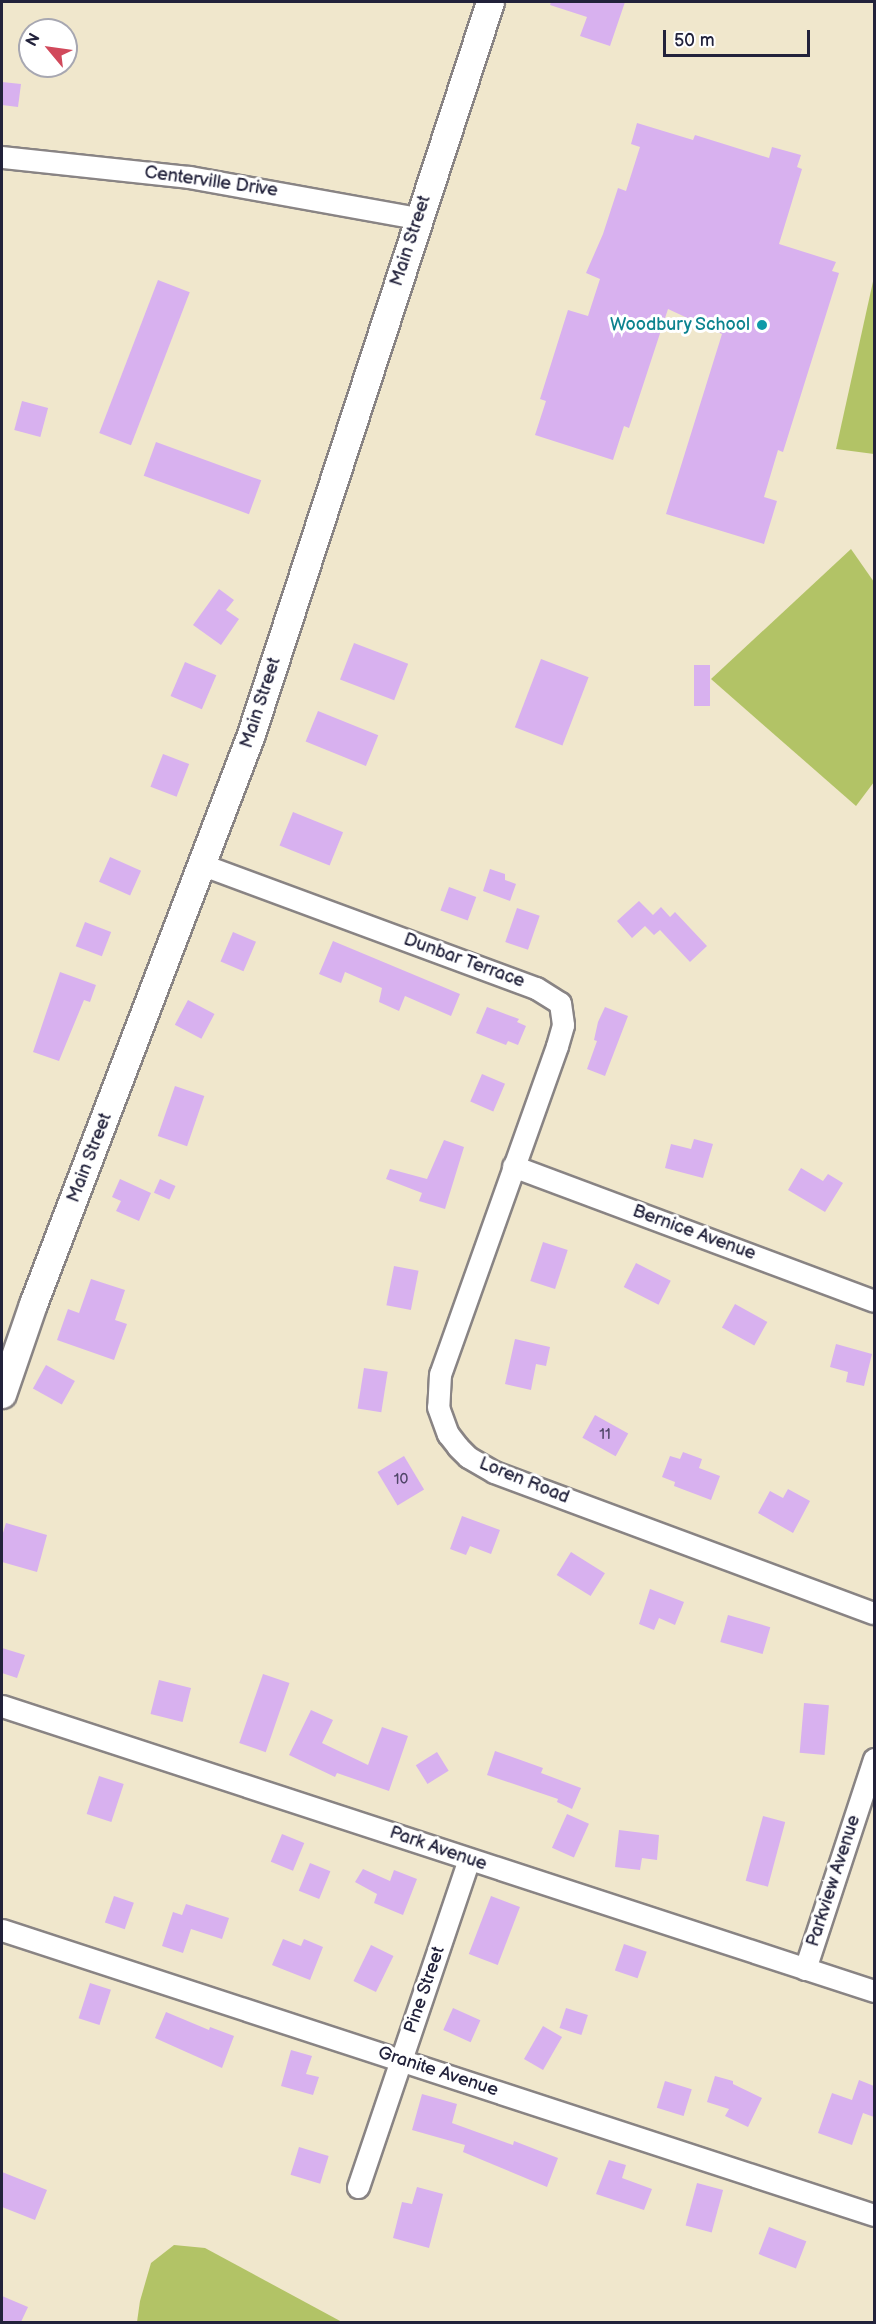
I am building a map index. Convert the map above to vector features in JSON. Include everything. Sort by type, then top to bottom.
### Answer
[{"type":"main road","name":"Main Street","points":[[2,1394],[30,1313],[250,737],[490,2]]},
{"type":"street","name":"Centerville Drive","points":[[2,157],[189,177],[418,218]]},
{"type":"street","name":"Dunbar Terrace","points":[[203,865],[536,988],[556,999],[563,1011],[561,1034],[513,1166]]},
{"type":"street","name":"Bernice Avenue","points":[[513,1166],[874,1301]]},
{"type":"street","name":"Loren Road","points":[[513,1166],[440,1374],[438,1407],[448,1434],[458,1447],[468,1457],[494,1472],[874,1613]]},
{"type":"street","name":"Park Avenue","points":[[2,1706],[874,1991]]},
{"type":"street","name":"Parkview Avenue","points":[[805,1969],[874,1759]]},
{"type":"street","name":"Pine Street","points":[[357,2187],[469,1860]]},
{"type":"street","name":"Granite Avenue","points":[[2,1930],[874,2215]]},
{"type":"green space","points":[[874,277],[874,454],[836,449]]},
{"type":"green space","points":[[851,549],[874,582],[874,782],[856,806],[711,679]]},
{"type":"green space","points":[[174,2245],[205,2248],[342,2322],[137,2322],[140,2301],[151,2263]]},
{"type":"building","points":[[551,2],[625,2],[610,46],[580,36],[587,17],[550,5]]},
{"type":"building","points":[[2,82],[21,84],[18,107],[2,105]]},
{"type":"building","name":"Woodbury School","points":[[637,123],[693,140],[695,135],[769,158],[772,147],[801,155],[797,167],[802,169],[779,244],[836,262],[832,271],[839,273],[783,452],[778,450],[764,497],[777,501],[764,544],[666,514],[722,334],[668,309],[629,428],[624,426],[613,460],[535,435],[546,401],[540,399],[568,310],[588,316],[600,279],[586,273],[603,234],[618,188],[626,191],[640,147],[631,144]]},
{"type":"building","points":[[158,280],[190,292],[131,445],[99,433]]},
{"type":"building","points":[[22,401],[48,408],[40,437],[14,430]]},
{"type":"building","points":[[156,442],[261,480],[249,514],[144,476]]},
{"type":"building","points":[[219,589],[234,600],[226,610],[239,619],[221,645],[193,625]]},
{"type":"building","points":[[354,643],[408,664],[394,700],[340,679]]},
{"type":"building","points":[[541,659],[589,677],[562,745],[515,727]]},
{"type":"building","points":[[185,662],[216,675],[202,709],[171,696]]},
{"type":"building","points":[[694,665],[710,665],[710,706],[694,706]]},
{"type":"building","points":[[318,711],[378,735],[366,766],[306,742]]},
{"type":"building","points":[[163,754],[189,764],[177,797],[150,787]]},
{"type":"building","points":[[293,812],[343,832],[330,866],[280,845]]},
{"type":"building","points":[[110,857],[141,871],[130,895],[99,882]]},
{"type":"building","points":[[490,869],[505,874],[505,880],[516,884],[510,901],[483,891]]},
{"type":"building","points":[[449,887],[476,897],[468,920],[440,910]]},
{"type":"building","points":[[639,901],[653,915],[661,907],[670,917],[675,912],[707,946],[690,962],[660,930],[654,935],[645,926],[632,938],[617,921]]},
{"type":"building","points":[[517,908],[540,916],[528,950],[505,942]]},
{"type":"building","points":[[85,922],[111,932],[102,956],[76,946]]},
{"type":"building","points":[[233,932],[256,942],[244,971],[220,961]]},
{"type":"building","points":[[333,941],[460,994],[451,1016],[405,996],[399,1011],[379,1002],[382,988],[345,972],[341,983],[319,974]]},
{"type":"building","points":[[60,972],[96,985],[90,1002],[84,1000],[59,1061],[33,1052]]},
{"type":"building","points":[[188,1000],[214,1014],[201,1039],[175,1025]]},
{"type":"building","points":[[487,1007],[519,1019],[517,1022],[526,1026],[518,1045],[508,1041],[506,1045],[476,1033]]},
{"type":"building","points":[[605,1007],[628,1016],[605,1076],[587,1069],[597,1041],[594,1040],[598,1022]]},
{"type":"building","points":[[482,1074],[505,1084],[493,1111],[470,1102]]},
{"type":"building","points":[[175,1086],[204,1096],[187,1146],[158,1136]]},
{"type":"building","points":[[694,1139],[713,1144],[703,1178],[665,1168],[671,1144],[691,1149]]},
{"type":"building","points":[[444,1140],[464,1147],[445,1209],[419,1201],[422,1193],[386,1179],[390,1169],[427,1179]]},
{"type":"building","points":[[801,1168],[823,1181],[828,1174],[843,1183],[825,1212],[788,1190]]},
{"type":"building","points":[[120,1179],[151,1193],[139,1221],[116,1211],[121,1201],[112,1197]]},
{"type":"building","points":[[160,1179],[176,1186],[169,1200],[154,1193]]},
{"type":"building","points":[[543,1242],[568,1250],[555,1289],[530,1281]]},
{"type":"building","points":[[636,1263],[671,1281],[658,1305],[624,1287]]},
{"type":"building","points":[[394,1266],[419,1271],[411,1310],[386,1305]]},
{"type":"building","points":[[91,1279],[125,1290],[115,1320],[127,1324],[114,1360],[57,1340],[68,1309],[79,1313]]},
{"type":"building","points":[[735,1304],[767,1322],[754,1346],[722,1328]]},
{"type":"building","points":[[515,1339],[550,1347],[546,1366],[536,1364],[531,1390],[505,1384]]},
{"type":"building","points":[[836,1344],[872,1354],[864,1386],[846,1382],[848,1372],[830,1367]]},
{"type":"building","points":[[46,1365],[75,1381],[62,1405],[33,1389]]},
{"type":"building","points":[[364,1368],[388,1372],[381,1412],[358,1408]]},
{"type":"building","points":[[595,1415],[628,1433],[616,1456],[582,1438]]},
{"type":"building","points":[[683,1452],[702,1459],[699,1468],[720,1476],[711,1500],[674,1486],[675,1482],[662,1477],[670,1456],[680,1459]]},
{"type":"building","points":[[404,1456],[424,1489],[398,1505],[377,1472]]},
{"type":"building","points":[[788,1489],[810,1501],[793,1533],[758,1513],[770,1491],[783,1498]]},
{"type":"building","points":[[462,1516],[500,1530],[491,1554],[470,1546],[466,1555],[450,1549]]},
{"type":"building","points":[[6,1523],[47,1535],[37,1572],[2,1562],[2,1536]]},
{"type":"building","points":[[571,1552],[605,1573],[591,1596],[557,1575]]},
{"type":"building","points":[[650,1589],[684,1602],[675,1625],[659,1618],[654,1630],[639,1624]]},
{"type":"building","points":[[728,1615],[770,1627],[763,1654],[720,1642]]},
{"type":"building","points":[[2,1648],[25,1655],[17,1678],[2,1673]]},
{"type":"building","points":[[263,1674],[289,1683],[266,1752],[239,1743]]},
{"type":"building","points":[[159,1680],[191,1688],[183,1722],[151,1714]]},
{"type":"building","points":[[804,1703],[829,1705],[825,1755],[800,1753]]},
{"type":"building","points":[[311,1710],[333,1720],[322,1743],[368,1765],[382,1727],[408,1736],[389,1791],[337,1773],[335,1777],[289,1755]]},
{"type":"building","points":[[495,1751],[543,1768],[541,1773],[581,1788],[572,1809],[557,1802],[558,1799],[487,1775]]},
{"type":"building","points":[[437,1752],[449,1771],[427,1784],[416,1765]]},
{"type":"building","points":[[99,1776],[124,1784],[111,1822],[87,1814]]},
{"type":"building","points":[[567,1814],[589,1824],[574,1858],[552,1848]]},
{"type":"building","points":[[763,1816],[785,1822],[768,1887],[746,1881]]},
{"type":"building","points":[[619,1830],[659,1835],[657,1860],[642,1858],[640,1870],[615,1867]]},
{"type":"building","points":[[282,1834],[304,1843],[293,1871],[271,1862]]},
{"type":"building","points":[[310,1863],[330,1871],[319,1899],[299,1891]]},
{"type":"building","points":[[363,1869],[390,1881],[394,1870],[417,1879],[403,1915],[374,1903],[377,1894],[355,1882]]},
{"type":"building","points":[[114,1896],[134,1903],[125,1929],[105,1922]]},
{"type":"building","points":[[491,1896],[520,1907],[498,1965],[469,1954]]},
{"type":"building","points":[[186,1904],[229,1918],[222,1939],[191,1929],[183,1953],[162,1946],[173,1912],[182,1915]]},
{"type":"building","points":[[283,1939],[301,1946],[304,1939],[323,1947],[310,1980],[272,1965]]},
{"type":"building","points":[[624,1944],[647,1952],[638,1978],[615,1970]]},
{"type":"building","points":[[371,1945],[393,1956],[376,1992],[353,1981]]},
{"type":"building","points":[[90,1983],[111,1990],[99,2025],[79,2018]]},
{"type":"building","points":[[453,2008],[480,2020],[471,2042],[443,2030]]},
{"type":"building","points":[[566,2008],[588,2015],[581,2035],[560,2028]]},
{"type":"building","points":[[166,2012],[209,2030],[210,2027],[234,2036],[222,2068],[155,2038]]},
{"type":"building","points":[[543,2026],[562,2037],[543,2070],[524,2059]]},
{"type":"building","points":[[291,2050],[312,2056],[306,2074],[319,2077],[313,2095],[281,2086]]},
{"type":"building","points":[[715,2076],[733,2081],[733,2084],[762,2098],[748,2127],[725,2116],[729,2109],[707,2102]]},
{"type":"building","points":[[859,2080],[874,2086],[874,2117],[863,2113],[852,2145],[818,2133],[832,2093],[852,2100]]},
{"type":"building","points":[[665,2081],[692,2089],[684,2116],[657,2108]]},
{"type":"building","points":[[422,2094],[457,2104],[452,2123],[513,2145],[514,2141],[558,2158],[547,2187],[463,2152],[465,2145],[412,2130]]},
{"type":"building","points":[[299,2147],[329,2156],[320,2184],[291,2175]]},
{"type":"building","points":[[609,2160],[626,2165],[622,2178],[652,2189],[644,2210],[596,2194]]},
{"type":"building","points":[[2,2172],[47,2190],[35,2220],[2,2207]]},
{"type":"building","points":[[697,2183],[723,2190],[712,2232],[686,2226]]},
{"type":"building","points":[[417,2187],[443,2194],[429,2248],[393,2238],[402,2202],[412,2204]]},
{"type":"building","points":[[769,2227],[806,2241],[796,2268],[759,2254]]},
{"type":"building","points":[[2,2296],[28,2307],[21,2322],[2,2322]]},
{"type":"place","name":"Woodbury School","points":[[762,325]]}]
